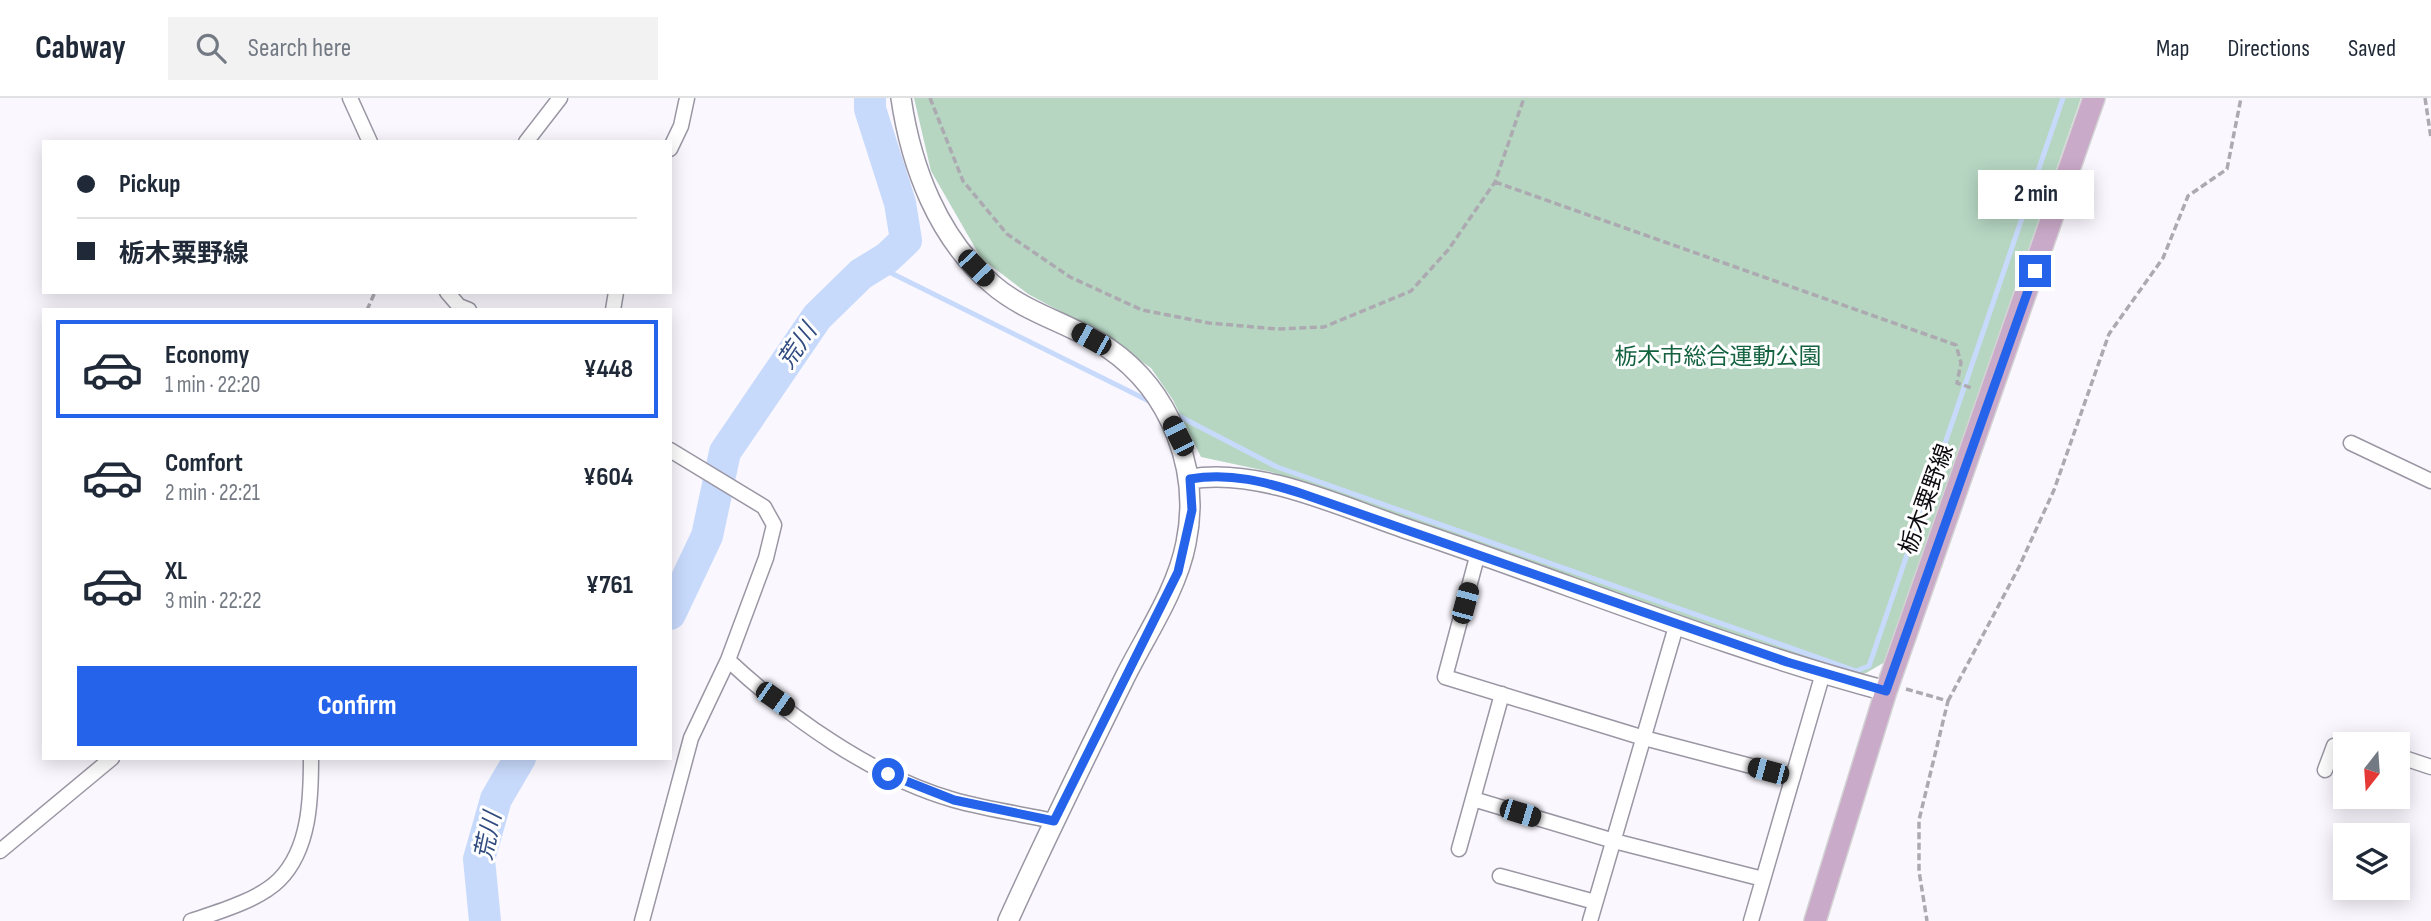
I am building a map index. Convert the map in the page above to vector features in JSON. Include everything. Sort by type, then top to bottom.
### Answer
[{"type":"main road","name":"栃木粟野線","points":[[1815,921],[1886,691],[2094,98]]},
{"type":"street","points":[[350,98],[369,140]]},
{"type":"street","points":[[528,140],[560,98]]},
{"type":"street","points":[[672,145],[681,126],[687,98]]},
{"type":"street","points":[[901,98],[907,137],[921,179],[939,217],[960,251],[993,285],[1109,348],[1132,370],[1160,401],[1178,436],[1190,479],[1192,510],[1178,572],[1054,821],[1008,921]]},
{"type":"street","points":[[449,294],[459,306],[464,308]]},
{"type":"street","points":[[2351,443],[2431,481]]},
{"type":"street","points":[[642,921],[691,738],[728,660],[766,558],[774,525],[764,507],[672,451]]},
{"type":"street","points":[[1190,479],[1233,476],[1272,485],[1478,553],[1823,673],[1886,691]]},
{"type":"street","points":[[1478,553],[1444,677],[1644,738],[1793,777]]},
{"type":"street","points":[[1590,921],[1677,623]]},
{"type":"street","points":[[728,660],[756,686],[850,753],[907,784],[954,800],[1054,821]]},
{"type":"street","points":[[1751,921],[1823,673]]},
{"type":"street","points":[[1459,849],[1502,694]]},
{"type":"street","points":[[2325,770],[2333,749]]},
{"type":"street","points":[[0,850],[110,760]]},
{"type":"street","points":[[191,921],[231,908],[279,880],[299,847],[312,805],[311,760]]},
{"type":"street","points":[[2410,760],[2431,768]]},
{"type":"street","points":[[1473,799],[1614,841],[1763,879]]},
{"type":"street","points":[[1500,876],[1595,902]]},
{"type":"path","points":[[930,98],[963,181],[1007,234],[1070,276],[1142,310],[1209,323],[1277,328],[1324,327],[1367,312],[1411,291],[1448,250],[1495,182],[1524,98]]},
{"type":"path","points":[[1927,921],[1919,872],[1919,821],[1948,701],[2019,566],[2054,490],[2109,334],[2163,258],[2188,196],[2227,169],[2241,98]]},
{"type":"path","points":[[2425,98],[2431,138]]},
{"type":"path","points":[[1495,182],[1956,345],[1961,363],[1957,383],[1992,395]]},
{"type":"path","points":[[1886,691],[1902,688],[1948,701]]},
{"type":"green space","name":"栃木市総合運動公園","points":[[914,98],[2081,98],[1885,662],[1866,673],[1850,675],[1271,472],[1201,457],[1173,400],[1151,368],[1095,330],[1028,294],[981,258],[931,171]]},
{"type":"waterway","name":"荒川","points":[[672,610],[707,536],[725,452],[817,317],[861,274],[887,258],[906,240],[900,203],[870,109],[870,98]]},
{"type":"waterway","points":[[1173,413],[1277,467],[1856,671],[1869,666],[2063,98]]},
{"type":"waterway","points":[[875,265],[1151,402]]},
{"type":"waterway","name":"荒川","points":[[485,921],[479,859],[496,799],[519,760]]},
{"type":"route","points":[[888,774],[907,784],[954,800],[1054,821],[1178,572],[1192,510],[1190,479],[1209,476],[1233,476],[1303,494],[1787,662],[1886,691],[2035,271]]}]
